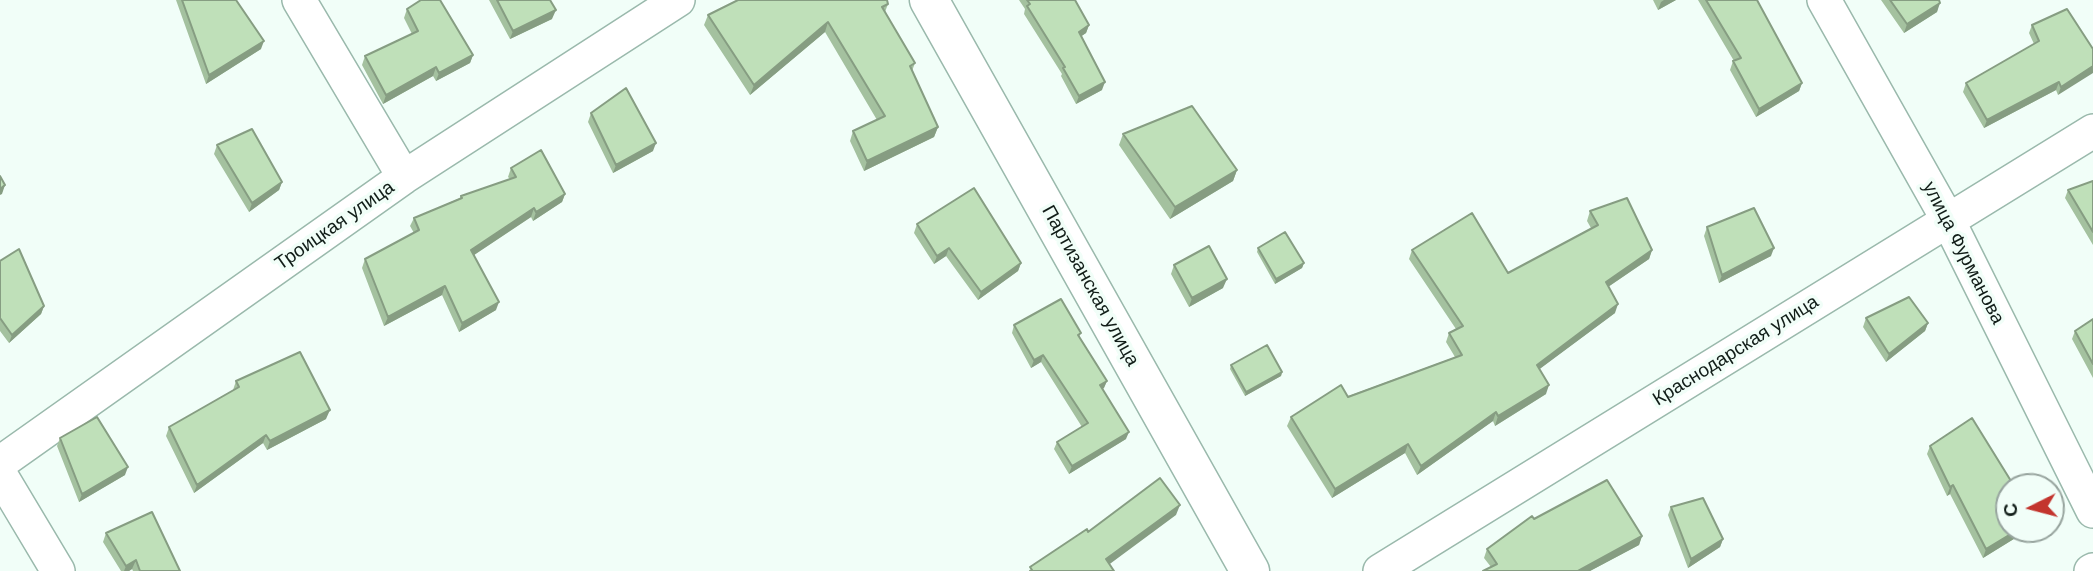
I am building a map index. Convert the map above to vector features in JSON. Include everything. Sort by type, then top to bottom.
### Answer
[{"type":"street","points":[[299,0],[404,177]]},
{"type":"street","name":"Троицкая улица","points":[[0,463],[404,177],[678,0]]},
{"type":"street","name":"Партизанская улица","points":[[929,0],[1250,571]]},
{"type":"street","name":"улица Фурманова","points":[[1824,0],[1948,220],[2093,511]]},
{"type":"street","name":"Краснодарская улица","points":[[1380,571],[2093,131]]},
{"type":"street","points":[[0,474],[58,571]]},
{"type":"building","points":[[182,0],[236,0],[264,41],[209,75]]},
{"type":"building","points":[[421,0],[440,0],[473,55],[439,73],[436,67],[386,95],[365,56],[418,31],[407,9]]},
{"type":"building","points":[[497,0],[550,0],[556,10],[513,31]]},
{"type":"building","points":[[738,0],[887,0],[888,4],[882,7],[915,63],[910,66],[938,127],[867,161],[853,131],[885,116],[828,22],[754,85],[708,15]]},
{"type":"building","points":[[1027,0],[1075,0],[1089,25],[1079,32],[1105,82],[1079,96],[1063,68],[1065,67],[1027,6],[1030,4]]},
{"type":"building","points":[[1706,0],[1757,0],[1802,83],[1759,109],[1733,61],[1741,58]]},
{"type":"building","points":[[1890,0],[1939,0],[1940,3],[1907,24]]},
{"type":"building","points":[[2067,9],[2093,49],[2093,66],[2061,87],[2059,82],[1987,120],[1966,83],[2039,41],[2032,25]]},
{"type":"building","points":[[626,88],[656,143],[616,165],[591,113]]},
{"type":"building","points":[[1192,106],[1237,170],[1175,207],[1123,134]]},
{"type":"building","points":[[252,129],[282,182],[252,203],[217,145]]},
{"type":"building","points":[[541,150],[565,194],[536,212],[534,208],[471,250],[499,302],[462,323],[445,286],[388,317],[365,259],[419,230],[414,218],[462,198],[461,196],[516,177],[511,168]]},
{"type":"building","points":[[0,176],[5,185],[0,189]]},
{"type":"building","points":[[2093,181],[2093,232],[2068,190]]},
{"type":"building","points":[[974,188],[1021,263],[981,292],[949,248],[937,256],[917,224]]},
{"type":"building","points":[[1627,198],[1652,250],[1606,282],[1618,304],[1537,365],[1549,385],[1498,416],[1496,412],[1421,466],[1408,444],[1335,489],[1291,417],[1341,385],[1348,397],[1462,355],[1449,333],[1463,326],[1412,250],[1472,213],[1508,273],[1598,225],[1590,211]]},
{"type":"building","points":[[1754,208],[1774,248],[1722,275],[1707,227]]},
{"type":"building","points":[[1285,232],[1304,263],[1276,279],[1258,248]]},
{"type":"building","points":[[1209,246],[1227,279],[1192,298],[1174,265]]},
{"type":"building","points":[[19,249],[44,306],[12,335],[0,318],[0,261]]},
{"type":"building","points":[[1909,297],[1928,323],[1889,354],[1866,318]]},
{"type":"building","points":[[1061,299],[1081,333],[1078,335],[1107,381],[1100,385],[1129,432],[1072,466],[1057,442],[1088,423],[1043,355],[1034,360],[1014,325]]},
{"type":"building","points":[[2093,319],[2093,364],[2075,331]]},
{"type":"building","points":[[1267,345],[1282,372],[1246,392],[1231,365]]},
{"type":"building","points":[[300,352],[330,410],[270,441],[266,435],[197,485],[169,427],[239,387],[236,381]]},
{"type":"building","points":[[97,417],[128,467],[82,494],[60,438]]},
{"type":"building","points":[[1972,418],[2006,473],[1995,473],[1996,543],[1986,549],[1930,446]]},
{"type":"building","points":[[1160,478],[1180,505],[1106,559],[1114,571],[1030,571],[1030,567],[1087,529],[1088,532]]},
{"type":"building","points":[[1607,480],[1642,536],[1578,571],[1483,571],[1497,564],[1487,549],[1532,516],[1534,519]]},
{"type":"building","points":[[1703,498],[1723,539],[1691,559],[1671,507]]},
{"type":"building","points":[[152,512],[180,571],[140,571],[136,560],[126,566],[106,533]]}]
